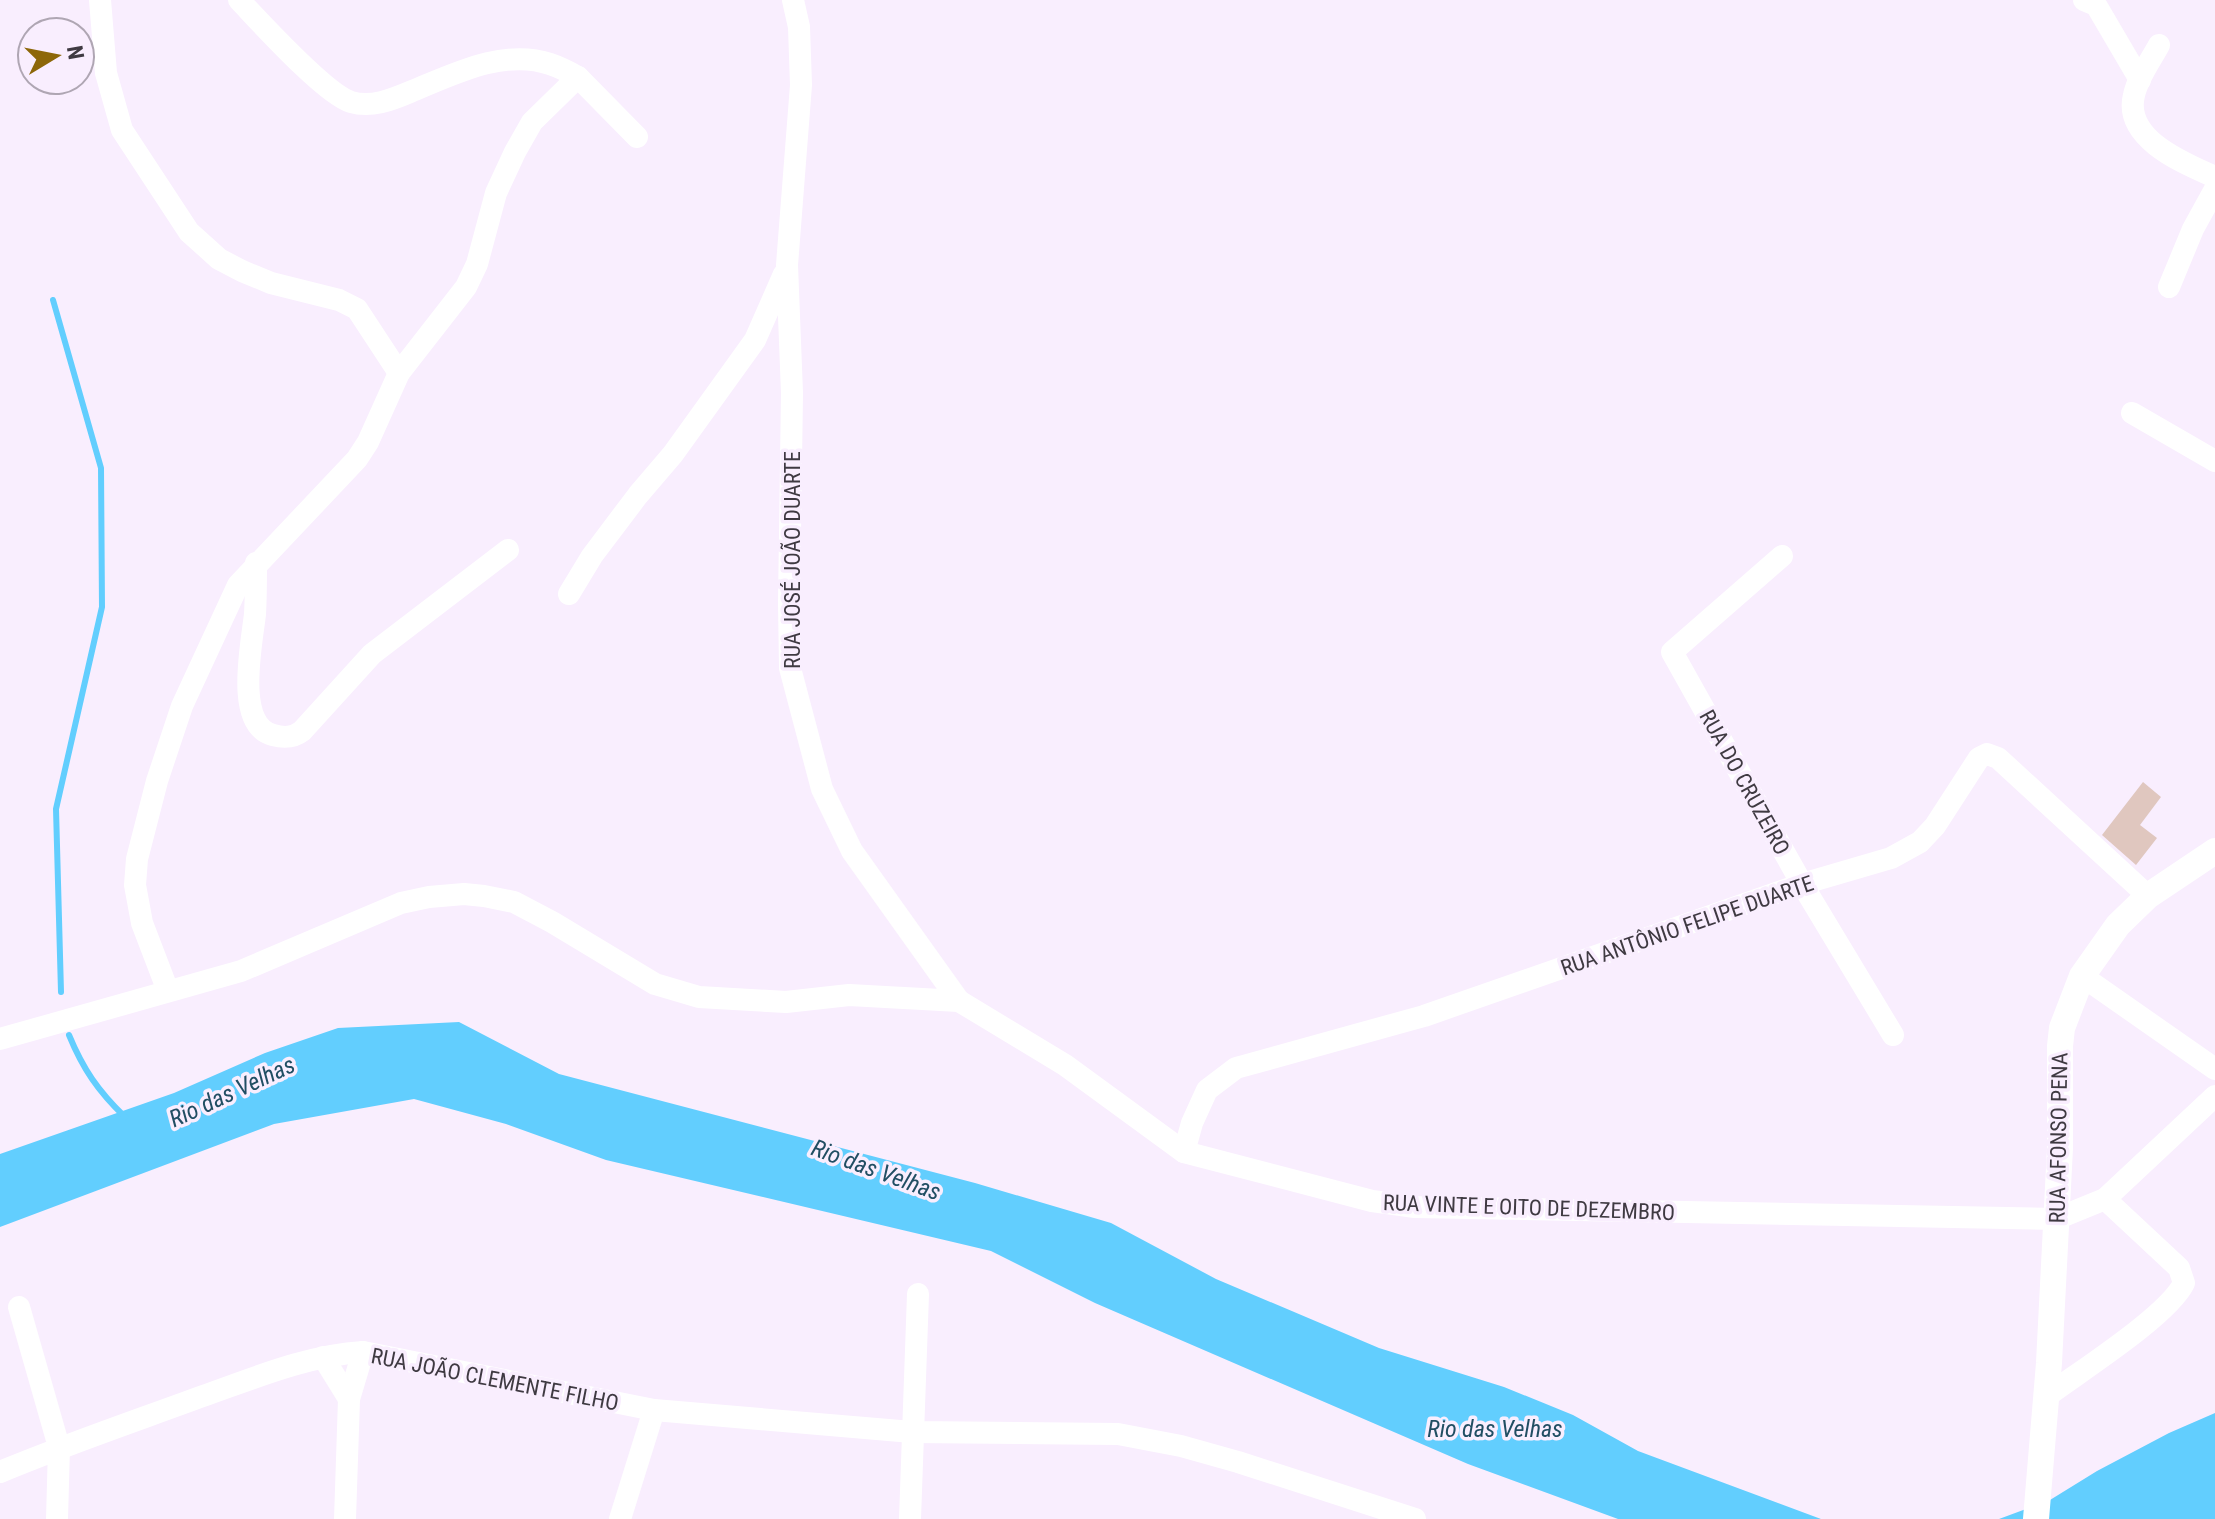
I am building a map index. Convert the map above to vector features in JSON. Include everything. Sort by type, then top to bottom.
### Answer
[{"type":"main road","name":"RUA AFONSO PENA","points":[[2036,1519],[2047,1396],[2060,1148],[2060,1046],[2067,1013],[2082,976],[2118,925],[2148,896],[2215,851]]},
{"type":"street","points":[[100,0],[106,73],[122,130],[189,232],[219,259],[242,271],[271,283],[339,300],[357,309],[399,373]]},
{"type":"street","points":[[239,0],[330,90],[349,101],[378,103],[466,70],[493,62],[524,59],[550,64],[578,77],[637,137]]},
{"type":"street","name":"RUA JOSÉ JOÃO DUARTE","points":[[793,0],[799,27],[801,85],[787,265],[792,393],[790,668],[822,789],[852,851],[959,1001]]},
{"type":"street","points":[[2084,0],[2096,5],[2140,80]]},
{"type":"street","points":[[2159,45],[2133,96],[2137,125],[2145,135],[2182,163],[2215,177]]},
{"type":"street","points":[[168,991],[142,923],[135,885],[137,859],[157,781],[182,706],[238,585],[357,459],[399,373],[466,287],[477,264],[496,193],[515,152],[532,122],[578,77]]},
{"type":"street","points":[[2169,287],[2193,229],[2215,189]]},
{"type":"street","name":"RUA JOSÉ JOÃO DUARTE","points":[[569,594],[592,556],[673,454],[755,340],[787,265]]},
{"type":"street","points":[[2132,413],[2215,461]]},
{"type":"street","points":[[256,563],[255,612],[249,661],[252,714],[258,727],[268,734],[291,737],[302,731],[372,654],[508,550]]},
{"type":"street","name":"RUA DO CRUZEIRO","points":[[1782,556],[1672,652],[1802,884],[1893,1035]]},
{"type":"street","name":"RUA ANTÔNIO FELIPE DUARTE","points":[[1184,1152],[1192,1123],[1207,1090],[1236,1068],[1424,1016],[1802,884],[1891,858],[1914,846],[1943,815],[1979,758],[1990,754],[2148,896]]},
{"type":"street","name":"RUA VINTE E OITO DE DEZEMBRO","points":[[0,1039],[241,971],[401,903],[464,894],[514,902],[655,984],[699,997],[786,1002],[849,995],[959,1001],[1065,1065],[1184,1152],[1372,1201],[1415,1207],[2056,1219]]},
{"type":"street","points":[[2082,976],[2215,1069]]},
{"type":"street","points":[[2056,1219],[2105,1199],[2215,1096]]},
{"type":"street","points":[[2047,1396],[2128,1337],[2177,1296],[2184,1283],[2179,1268],[2105,1199]]},
{"type":"street","points":[[910,1519],[918,1294]]},
{"type":"street","points":[[19,1307],[59,1447],[57,1519]]},
{"type":"street","points":[[345,1519],[349,1399],[363,1352]]},
{"type":"street","name":"RUA JOÃO CLEMENTE FILHO","points":[[0,1472],[59,1447],[235,1385],[323,1357],[363,1352],[654,1410],[912,1432],[1118,1434],[1181,1446],[1238,1462],[1415,1519]]},
{"type":"street","points":[[323,1357],[349,1399]]},
{"type":"street","points":[[620,1519],[654,1410]]},
{"type":"water","name":"Rio das Velhas","points":[[459,1022],[559,1074],[975,1183],[1111,1223],[1216,1279],[1379,1348],[1504,1387],[1573,1415],[1638,1451],[1821,1519],[1618,1519],[1468,1464],[1095,1303],[991,1251],[606,1160],[506,1124],[414,1099],[274,1124],[0,1227],[0,1154],[174,1093],[265,1053],[338,1028]]},
{"type":"water","points":[[2215,1413],[2215,1519],[1999,1519],[2050,1500],[2169,1433]]},
{"type":"building","points":[[2143,782],[2161,797],[2140,825],[2157,838],[2136,865],[2102,835]]},
{"type":"waterway","points":[[53,300],[101,468],[102,607],[56,809],[61,992]]},
{"type":"waterway","points":[[69,1035],[92,1079],[125,1117]]}]
